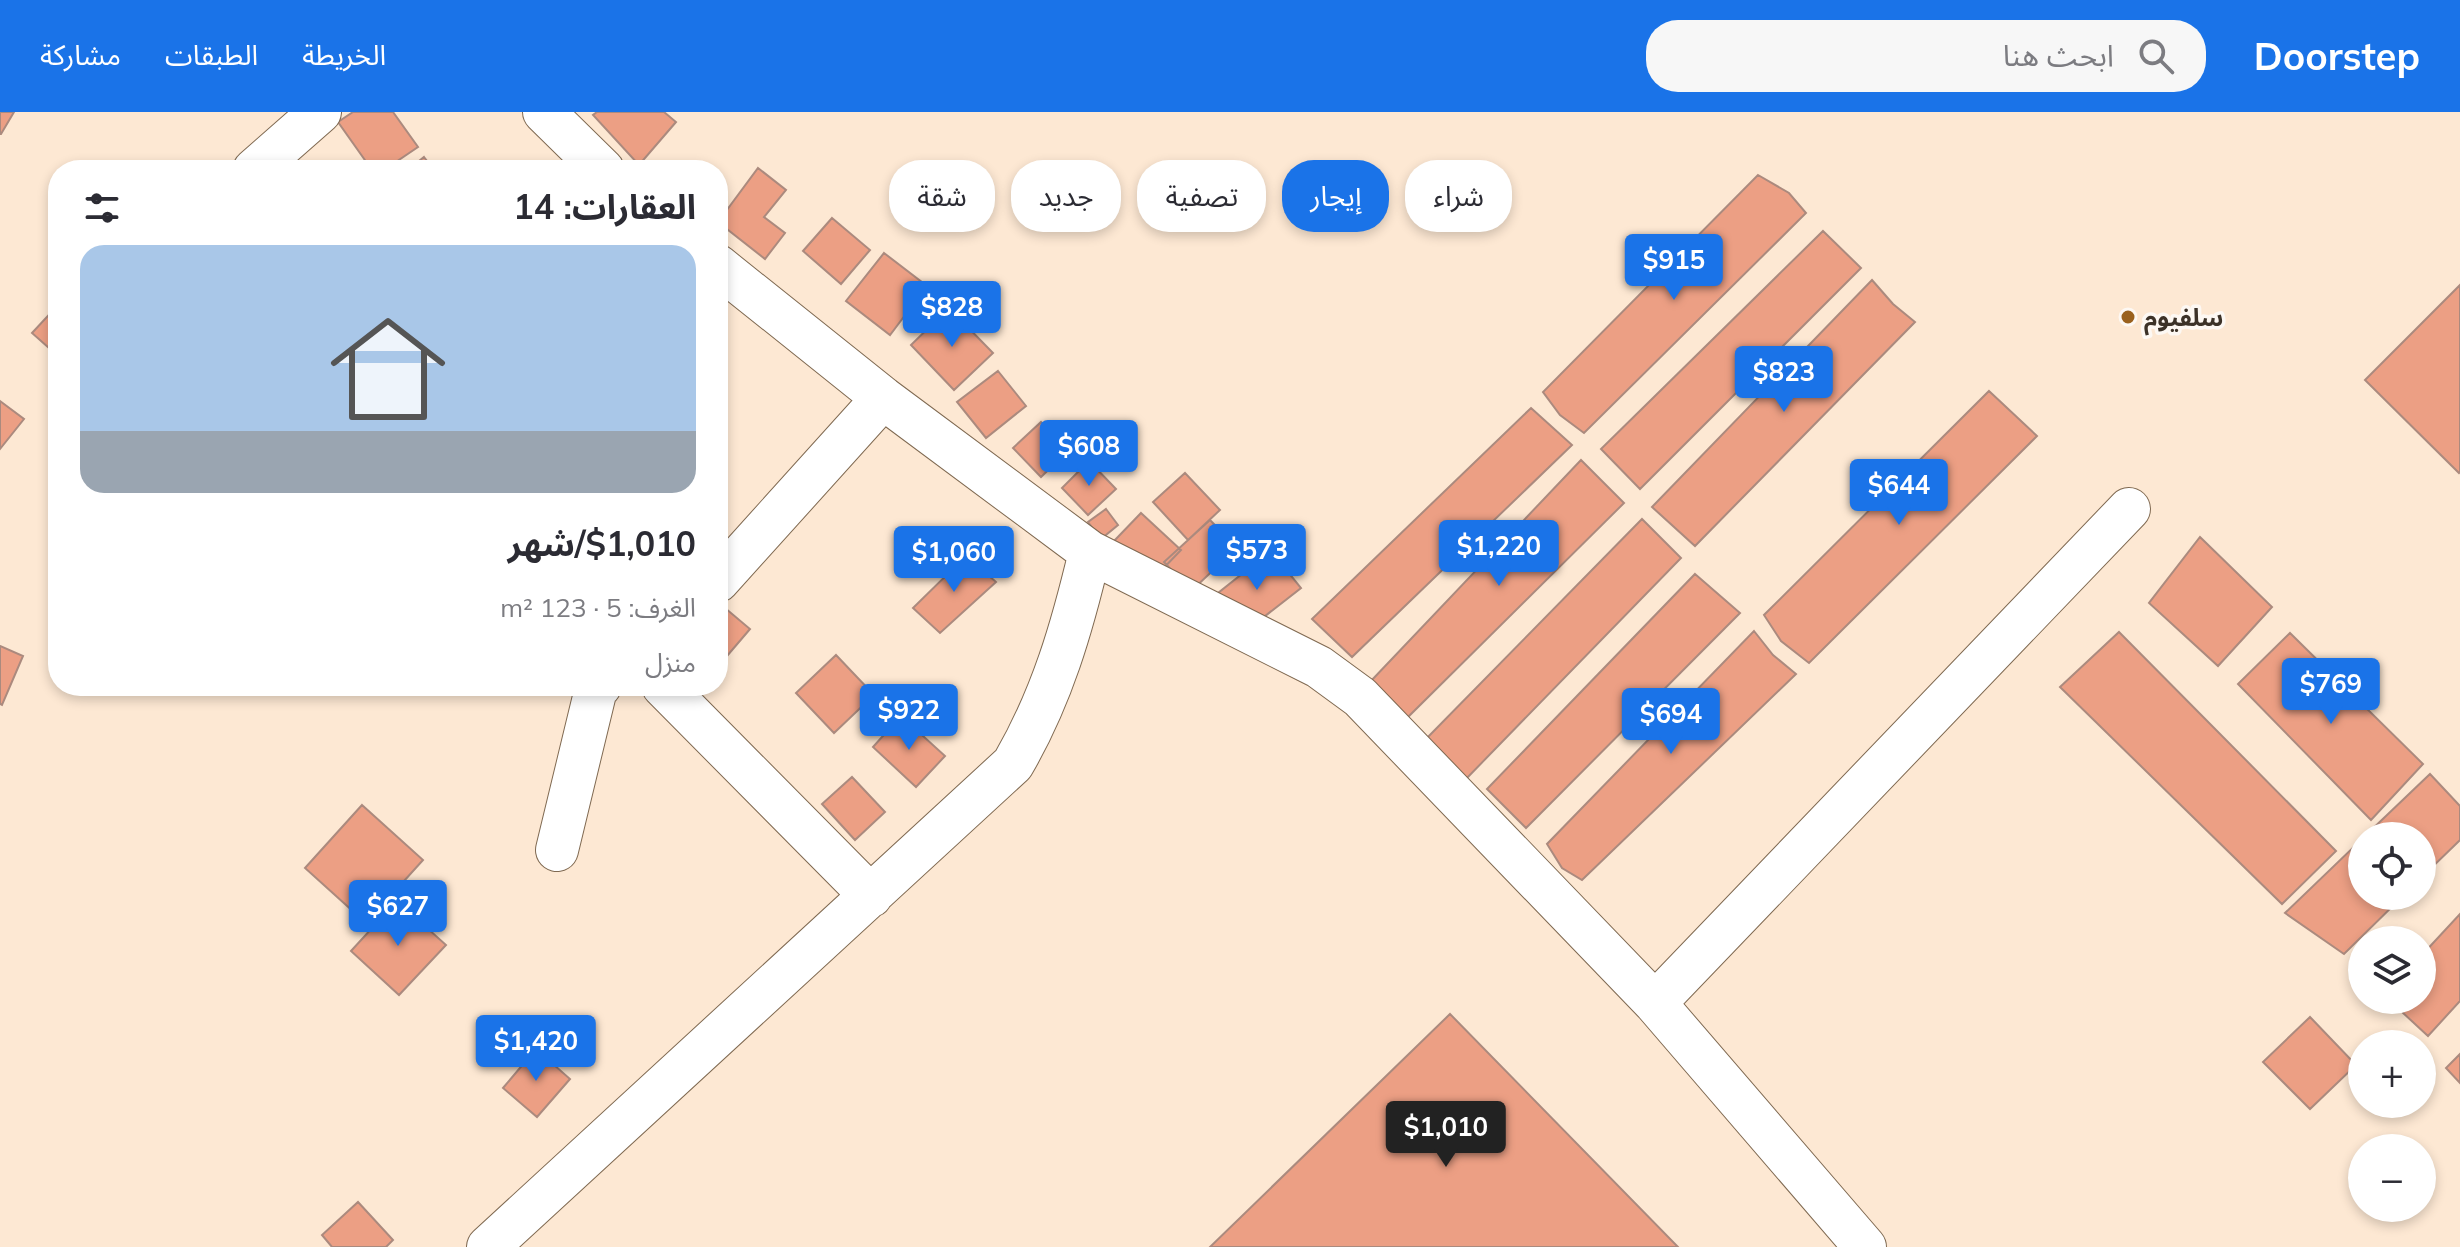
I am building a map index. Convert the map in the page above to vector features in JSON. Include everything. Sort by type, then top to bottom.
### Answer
[{"type":"street","points":[[265,160],[320,112]]},
{"type":"street","points":[[544,112],[593,160]]},
{"type":"street","points":[[728,274],[883,398],[1090,552],[1292,652],[1360,697],[1655,1003],[1865,1247]]},
{"type":"street","points":[[728,570],[883,398]]},
{"type":"street","points":[[1655,1003],[2129,509]]},
{"type":"street","points":[[488,1247],[1013,764],[1040,718],[1053,684],[1072,627],[1090,552]]},
{"type":"street","points":[[557,850],[594,696]]},
{"type":"street","points":[[673,696],[871,896]]},
{"type":"building","points":[[0,112],[14,112],[1,134],[0,134]]},
{"type":"building","points":[[353,112],[393,112],[418,147],[399,160],[365,160],[338,122]]},
{"type":"building","points":[[597,112],[664,112],[676,122],[643,160],[634,160],[593,115]]},
{"type":"building","points":[[758,168],[786,190],[764,217],[785,233],[765,259],[728,230],[728,208]]},
{"type":"building","points":[[1758,175],[1789,193],[1806,213],[1584,433],[1560,415],[1543,392]]},
{"type":"building","points":[[832,218],[870,250],[841,284],[803,251]]},
{"type":"building","points":[[1823,231],[1861,268],[1640,489],[1601,449]]},
{"type":"building","points":[[884,253],[927,286],[890,335],[846,301]]},
{"type":"building","points":[[1872,280],[1893,304],[1915,322],[1695,546],[1652,507]]},
{"type":"building","points":[[2460,285],[2460,472],[2459,473],[2365,380]]},
{"type":"building","points":[[949,308],[993,353],[954,390],[911,345]]},
{"type":"building","points":[[48,316],[48,347],[32,333]]},
{"type":"building","points":[[998,371],[1026,406],[986,438],[957,402]]},
{"type":"building","points":[[1989,391],[2037,436],[1809,663],[1781,641],[1764,615]]},
{"type":"building","points":[[0,401],[24,419],[0,449]]},
{"type":"building","points":[[1531,408],[1572,445],[1352,657],[1312,619]]},
{"type":"building","points":[[1041,422],[1069,450],[1041,477],[1013,448]]},
{"type":"building","points":[[1581,460],[1624,503],[1408,717],[1370,682]]},
{"type":"building","points":[[1089,461],[1116,489],[1088,515],[1062,488]]},
{"type":"building","points":[[1185,473],[1220,510],[1188,540],[1153,502]]},
{"type":"building","points":[[1106,509],[1118,525],[1101,539],[1088,522]]},
{"type":"building","points":[[1141,513],[1181,550],[1154,578],[1114,541]]},
{"type":"building","points":[[1642,519],[1681,558],[1465,780],[1424,741]]},
{"type":"building","points":[[1210,520],[1237,548],[1191,591],[1164,562]]},
{"type":"building","points":[[2200,537],[2272,607],[2218,666],[2149,603]]},
{"type":"building","points":[[1271,551],[1301,588],[1242,634],[1213,597]]},
{"type":"building","points":[[966,556],[996,582],[940,633],[913,608]]},
{"type":"building","points":[[1695,574],[1740,613],[1526,828],[1487,789]]},
{"type":"building","points":[[728,611],[750,629],[728,655]]},
{"type":"building","points":[[1754,631],[1773,655],[1796,674],[1582,880],[1562,868],[1547,844]]},
{"type":"building","points":[[2119,632],[2336,851],[2282,904],[2060,687]]},
{"type":"building","points":[[2290,633],[2423,764],[2371,820],[2238,684]]},
{"type":"building","points":[[0,646],[23,656],[2,705],[0,704]]},
{"type":"building","points":[[836,655],[874,695],[834,733],[796,693]]},
{"type":"building","points":[[901,716],[945,756],[916,787],[873,747]]},
{"type":"building","points":[[2430,774],[2460,806],[2460,840],[2436,863],[2436,822],[2380,822]]},
{"type":"building","points":[[852,777],[885,812],[855,840],[822,804]]},
{"type":"building","points":[[362,805],[423,860],[366,923],[305,868]]},
{"type":"building","points":[[2348,852],[2348,910],[2389,910],[2372,926],[2348,926],[2348,950],[2344,954],[2285,913]]},
{"type":"building","points":[[397,901],[446,945],[399,995],[351,951]]},
{"type":"building","points":[[2460,914],[2460,1001],[2433,1030],[2422,1030],[2404,1014],[2436,1014],[2436,940]]},
{"type":"building","points":[[1450,1014],[1678,1247],[1210,1247]]},
{"type":"building","points":[[2310,1017],[2348,1057],[2348,1073],[2310,1109],[2263,1062]]},
{"type":"building","points":[[536,1049],[570,1079],[537,1117],[503,1088]]},
{"type":"building","points":[[2460,1054],[2460,1083],[2446,1068]]},
{"type":"building","points":[[358,1202],[393,1240],[386,1247],[332,1247],[322,1235]]},
{"type":"place","name":"سلفيوم","points":[[2128,317]]}]
